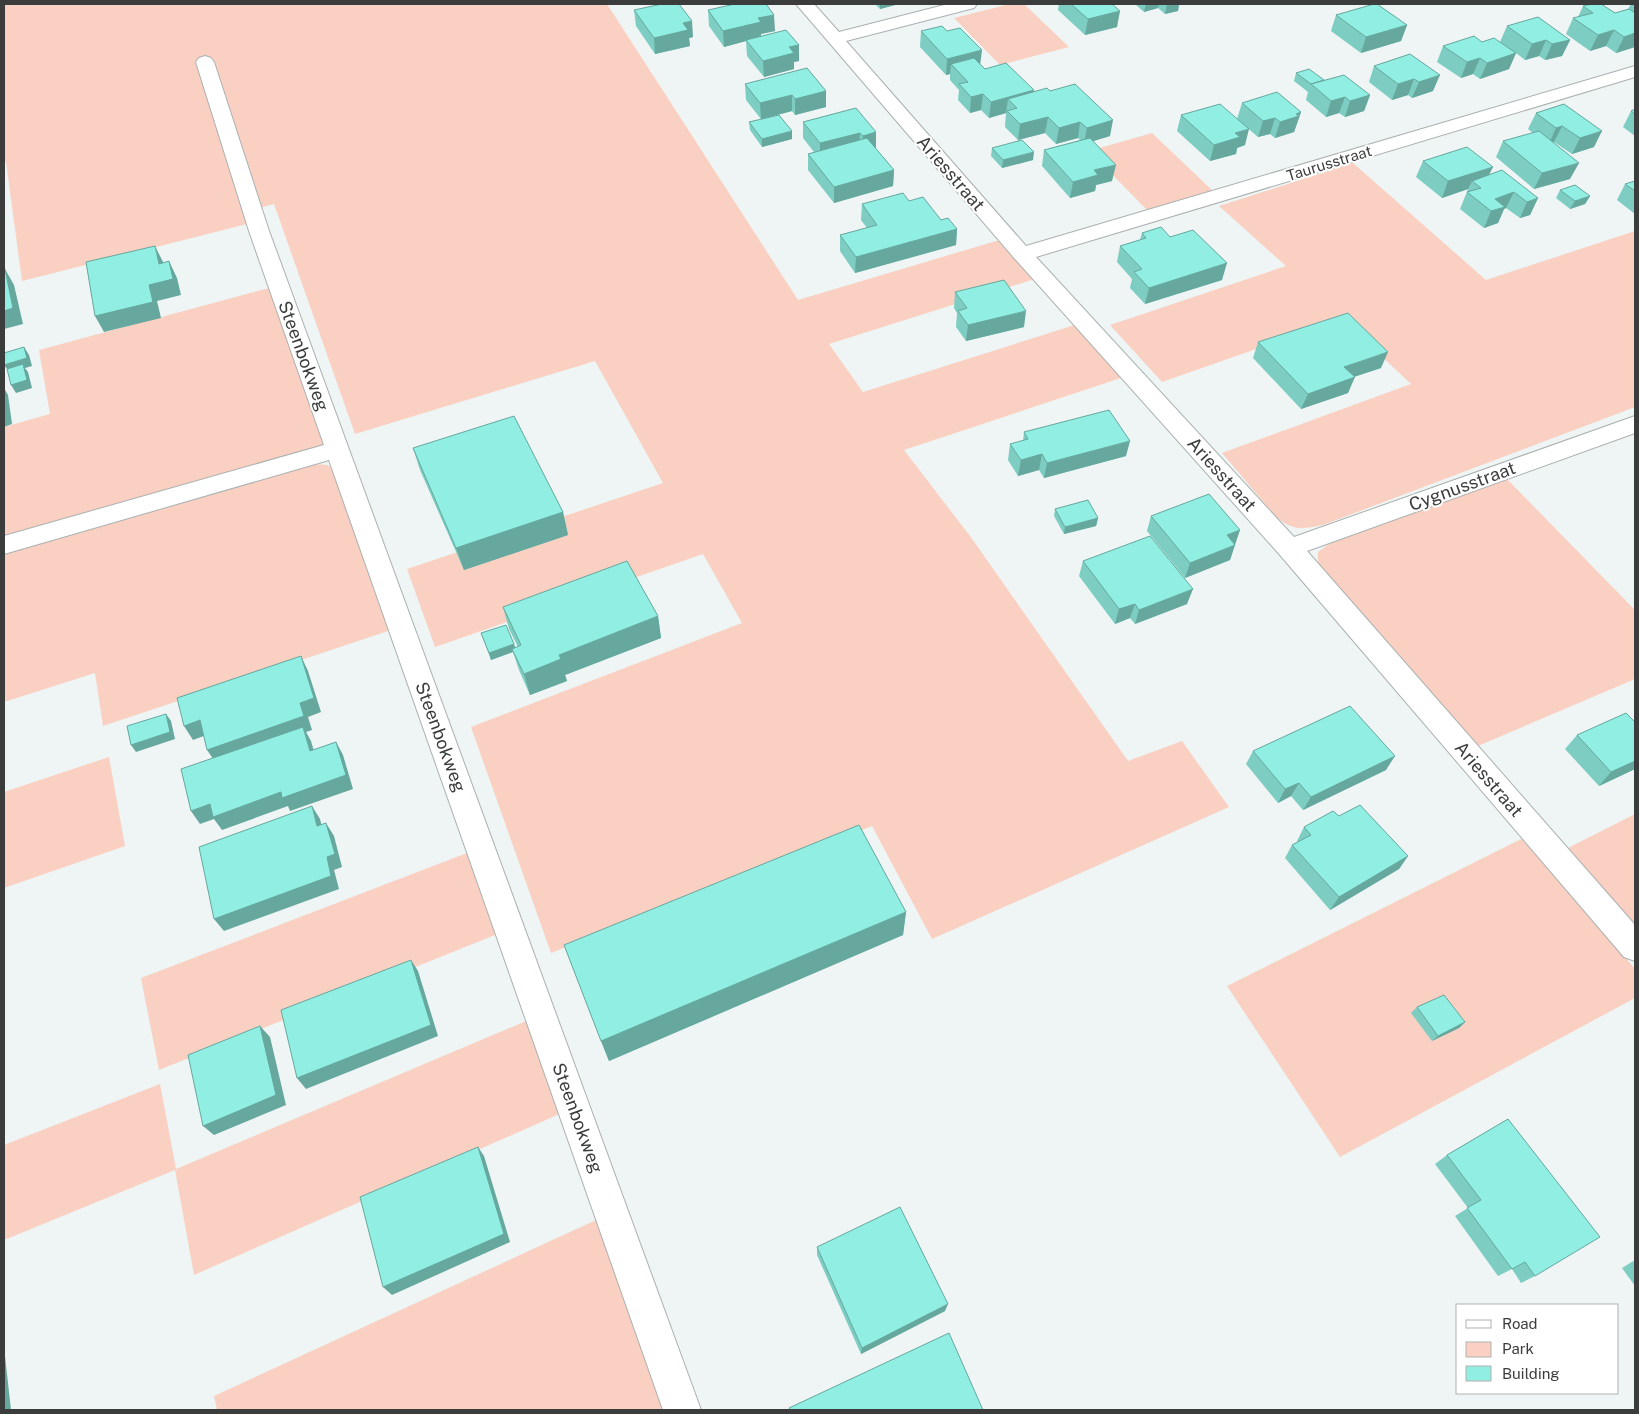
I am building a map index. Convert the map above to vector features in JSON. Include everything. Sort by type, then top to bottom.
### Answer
[{"type":"street","name":"Ariesstraat","points":[[805,4],[1022,254],[1289,548],[1635,947]]},
{"type":"street","points":[[835,38],[968,4]]},
{"type":"street","name":"Steenbokweg","points":[[205,62],[259,231],[682,1410]]},
{"type":"street","name":"Taurusstraat","points":[[1022,254],[1635,71]]},
{"type":"street","name":"Cygnusstraat","points":[[1289,548],[1635,424]]},
{"type":"street","points":[[4,544],[338,449]]},
{"type":"green space","points":[[4,4],[607,4],[798,300],[1006,238],[1041,277],[829,344],[863,392],[1081,323],[1127,376],[904,450],[970,536],[1128,761],[1182,741],[1229,807],[932,939],[872,826],[551,953],[471,727],[742,623],[703,554],[435,647],[407,569],[663,483],[595,361],[355,434],[274,204],[259,208],[263,220],[22,281],[6,162],[4,162]]},
{"type":"green space","points":[[1010,4],[1024,4],[1069,47],[1000,65],[954,18]]},
{"type":"green space","points":[[1152,133],[1214,192],[1149,212],[1089,151]]},
{"type":"green space","points":[[1353,163],[1486,280],[1635,231],[1635,407],[1323,525],[1298,528],[1288,525],[1277,518],[1222,453],[1411,384],[1342,319],[1162,382],[1110,325],[1286,266],[1219,206]]},
{"type":"green space","points":[[284,284],[327,443],[313,451],[4,538],[4,427],[50,414],[39,350]]},
{"type":"green space","points":[[314,464],[327,465],[341,472],[403,626],[103,726],[95,673],[4,702],[4,549]]},
{"type":"green space","points":[[1505,477],[1635,610],[1635,679],[1478,746],[1324,573],[1318,562],[1318,552],[1333,541]]},
{"type":"green space","points":[[109,757],[125,846],[4,888],[4,792]]},
{"type":"green space","points":[[1635,814],[1635,925],[1566,849]]},
{"type":"green space","points":[[1523,838],[1635,969],[1635,998],[1340,1157],[1227,986]]},
{"type":"green space","points":[[480,848],[510,929],[159,1070],[141,978]]},
{"type":"green space","points":[[531,1019],[564,1112],[194,1275],[175,1170],[4,1240],[4,1145],[160,1084],[176,1169]]},
{"type":"green space","points":[[607,1215],[677,1410],[217,1410],[214,1396]]},
{"type":"building","points":[[662,4],[679,4],[692,21],[683,23],[688,30],[654,38],[634,10]]},
{"type":"building","points":[[735,4],[766,4],[774,15],[758,18],[761,22],[723,31],[708,10]]},
{"type":"building","points":[[1071,4],[1112,4],[1120,11],[1088,19]]},
{"type":"building","points":[[1377,4],[1407,25],[1366,37],[1336,15]]},
{"type":"building","points":[[1601,4],[1615,13],[1629,9],[1635,13],[1635,33],[1624,37],[1614,30],[1598,35],[1573,18],[1593,13],[1583,6]]},
{"type":"building","points":[[1538,17],[1570,40],[1552,44],[1546,40],[1532,44],[1507,26]]},
{"type":"building","points":[[942,26],[947,31],[960,28],[982,50],[947,59],[921,31]]},
{"type":"building","points":[[786,30],[799,45],[789,47],[794,53],[763,61],[746,40]]},
{"type":"building","points":[[1474,36],[1482,42],[1494,38],[1516,53],[1487,63],[1480,58],[1467,62],[1443,46]]},
{"type":"building","points":[[1410,54],[1440,75],[1419,82],[1414,79],[1398,84],[1374,66]]},
{"type":"building","points":[[974,58],[985,69],[1006,63],[1034,90],[991,102],[983,94],[971,97],[959,84],[968,82],[951,64]]},
{"type":"building","points":[[807,68],[826,91],[795,99],[792,95],[760,103],[745,84]]},
{"type":"building","points":[[1309,69],[1324,80],[1311,84],[1296,73]]},
{"type":"building","points":[[1344,75],[1370,95],[1350,101],[1345,97],[1331,101],[1311,84]]},
{"type":"building","points":[[1075,84],[1113,120],[1087,128],[1080,122],[1059,128],[1048,117],[1020,124],[1007,111],[1017,108],[1008,99],[1047,88],[1050,91]]},
{"type":"building","points":[[1277,92],[1301,112],[1296,114],[1299,116],[1280,122],[1275,118],[1263,121],[1242,103]]},
{"type":"building","points":[[1220,104],[1249,129],[1235,133],[1240,137],[1214,145],[1181,115]]},
{"type":"building","points":[[1564,104],[1602,131],[1580,138],[1562,126],[1556,128],[1536,113]]},
{"type":"building","points":[[856,108],[876,132],[863,136],[860,133],[820,143],[803,122]]},
{"type":"building","points":[[779,115],[792,131],[762,139],[749,122]]},
{"type":"building","points":[[1539,131],[1579,163],[1542,173],[1503,141]]},
{"type":"building","points":[[867,138],[894,170],[834,187],[808,154]]},
{"type":"building","points":[[1090,138],[1116,165],[1094,170],[1098,175],[1073,182],[1044,150]]},
{"type":"building","points":[[1022,140],[1034,152],[1003,160],[992,148]]},
{"type":"building","points":[[1467,147],[1493,167],[1448,181],[1423,161]]},
{"type":"building","points":[[1502,170],[1538,198],[1527,202],[1514,192],[1495,199],[1505,207],[1491,211],[1467,192],[1481,188],[1472,181]]},
{"type":"building","points":[[1635,181],[1635,191],[1625,184]]},
{"type":"building","points":[[1575,185],[1590,196],[1575,201],[1560,190]]},
{"type":"building","points":[[903,193],[909,201],[923,197],[941,220],[948,218],[957,229],[856,257],[840,235],[877,225],[862,204]]},
{"type":"building","points":[[1161,227],[1170,237],[1193,230],[1227,263],[1149,288],[1134,272],[1142,269],[1120,246],[1146,238],[1142,233]]},
{"type":"building","points":[[155,246],[159,264],[169,261],[173,279],[149,285],[153,302],[95,316],[86,262]]},
{"type":"building","points":[[4,269],[13,308],[4,311]]},
{"type":"building","points":[[1004,280],[1026,311],[968,325],[958,311],[967,308],[955,292]]},
{"type":"building","points":[[1348,313],[1388,352],[1344,367],[1355,377],[1308,394],[1258,342]]},
{"type":"building","points":[[24,347],[27,358],[4,365],[4,353]]},
{"type":"building","points":[[23,364],[27,380],[11,385],[7,369]]},
{"type":"building","points":[[1109,410],[1130,441],[1047,463],[1042,454],[1021,460],[1010,444],[1028,439],[1024,432]]},
{"type":"building","points":[[514,416],[563,512],[456,548],[413,448]]},
{"type":"building","points":[[1209,494],[1240,530],[1227,535],[1235,545],[1190,563],[1151,516]]},
{"type":"building","points":[[1088,500],[1098,518],[1065,527],[1055,509]]},
{"type":"building","points":[[1150,536],[1193,589],[1139,610],[1135,604],[1119,609],[1083,561]]},
{"type":"building","points":[[627,561],[658,616],[559,655],[561,659],[524,674],[512,649],[521,645],[503,607]]},
{"type":"building","points":[[506,625],[514,644],[489,653],[481,633]]},
{"type":"building","points":[[301,656],[314,698],[300,703],[304,716],[207,750],[200,720],[184,726],[177,698]]},
{"type":"building","points":[[1350,706],[1395,756],[1311,797],[1299,783],[1285,789],[1253,751]]},
{"type":"building","points":[[1626,713],[1635,722],[1635,761],[1611,772],[1577,735]]},
{"type":"building","points":[[166,714],[170,732],[131,745],[127,726]]},
{"type":"building","points":[[303,727],[310,751],[336,742],[346,775],[282,798],[281,792],[213,817],[210,804],[191,811],[181,769]]},
{"type":"building","points":[[1360,805],[1408,856],[1339,897],[1292,845],[1311,835],[1304,827],[1333,811],[1339,816]]},
{"type":"building","points":[[312,806],[317,826],[326,823],[335,854],[327,857],[331,876],[214,919],[199,847]]},
{"type":"building","points":[[859,825],[906,912],[601,1041],[564,945]]},
{"type":"building","points":[[411,960],[431,1025],[297,1078],[281,1010]]},
{"type":"building","points":[[1444,995],[1465,1022],[1438,1036],[1417,1007]]},
{"type":"building","points":[[260,1026],[276,1095],[203,1126],[188,1055]]},
{"type":"building","points":[[1508,1119],[1600,1237],[1535,1276],[1525,1262],[1512,1269],[1467,1208],[1481,1200],[1447,1155]]},
{"type":"building","points":[[478,1147],[504,1234],[383,1287],[360,1197]]},
{"type":"building","points":[[900,1207],[948,1304],[862,1348],[817,1247]]},
{"type":"building","points":[[949,1333],[983,1410],[790,1410],[789,1408]]}]
